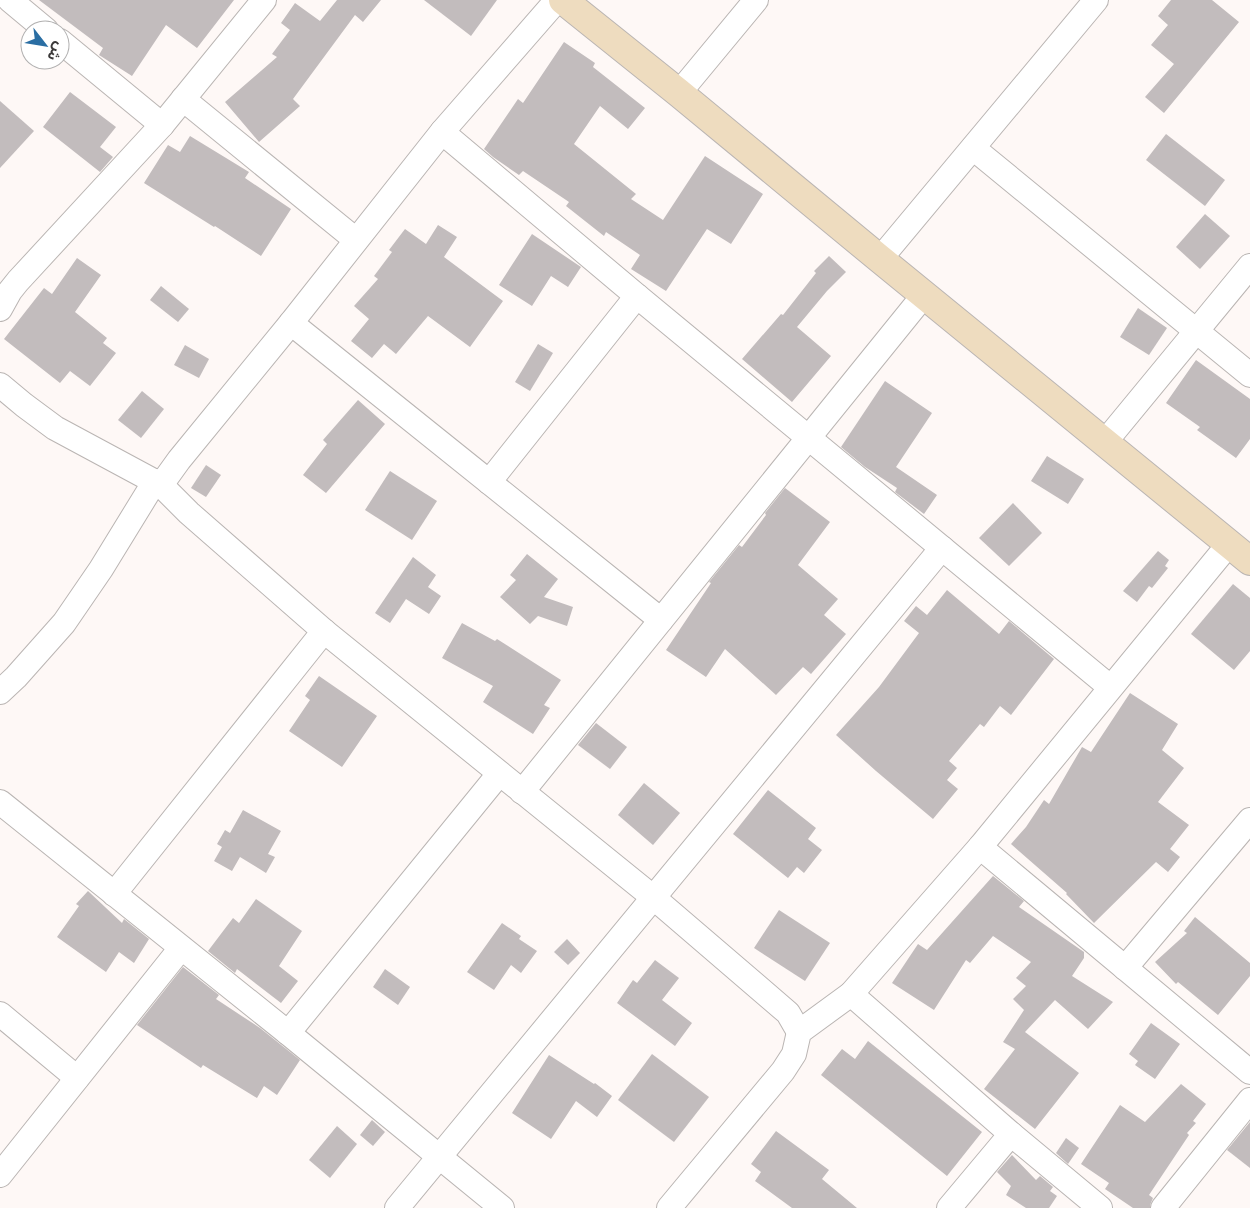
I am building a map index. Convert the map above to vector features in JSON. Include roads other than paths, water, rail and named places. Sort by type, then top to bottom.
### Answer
[{"type":"street","points":[[10,0],[34,20]]},
{"type":"street","points":[[0,309],[18,281],[162,125],[264,0]]},
{"type":"street","points":[[0,692],[16,677],[64,623],[158,483],[291,323],[442,132],[558,0]]},
{"type":"street","points":[[563,0],[1250,561]]},
{"type":"street","points":[[679,93],[756,0]]},
{"type":"street","points":[[880,259],[1096,0]]},
{"type":"street","points":[[70,49],[162,125]]},
{"type":"street","points":[[183,99],[356,240]]},
{"type":"street","points":[[442,132],[637,296],[1110,687]]},
{"type":"street","points":[[973,148],[1250,376]]},
{"type":"street","points":[[1105,442],[1250,266]]},
{"type":"street","points":[[522,792],[924,295]]},
{"type":"street","points":[[489,482],[637,296]]},
{"type":"street","points":[[291,323],[661,620]]},
{"type":"street","points":[[0,385],[55,428],[158,483],[189,513],[324,631],[654,898],[788,1014],[799,1032]]},
{"type":"street","points":[[669,1208],[783,1071],[794,1054],[799,1032],[851,994],[980,847],[1229,544]]},
{"type":"street","points":[[397,1208],[942,548]]},
{"type":"street","points":[[114,894],[324,631]]},
{"type":"street","points":[[288,1033],[499,774]]},
{"type":"street","points":[[0,802],[502,1208]]},
{"type":"street","points":[[1125,968],[1250,820]]},
{"type":"street","points":[[980,847],[1250,1072]]},
{"type":"street","points":[[0,1175],[182,948]]},
{"type":"street","points":[[851,994],[1011,1134],[1100,1208]]},
{"type":"street","points":[[0,1014],[77,1078]]},
{"type":"street","points":[[1163,1208],[1250,1100]]},
{"type":"street","points":[[948,1208],[1011,1134]]}]
